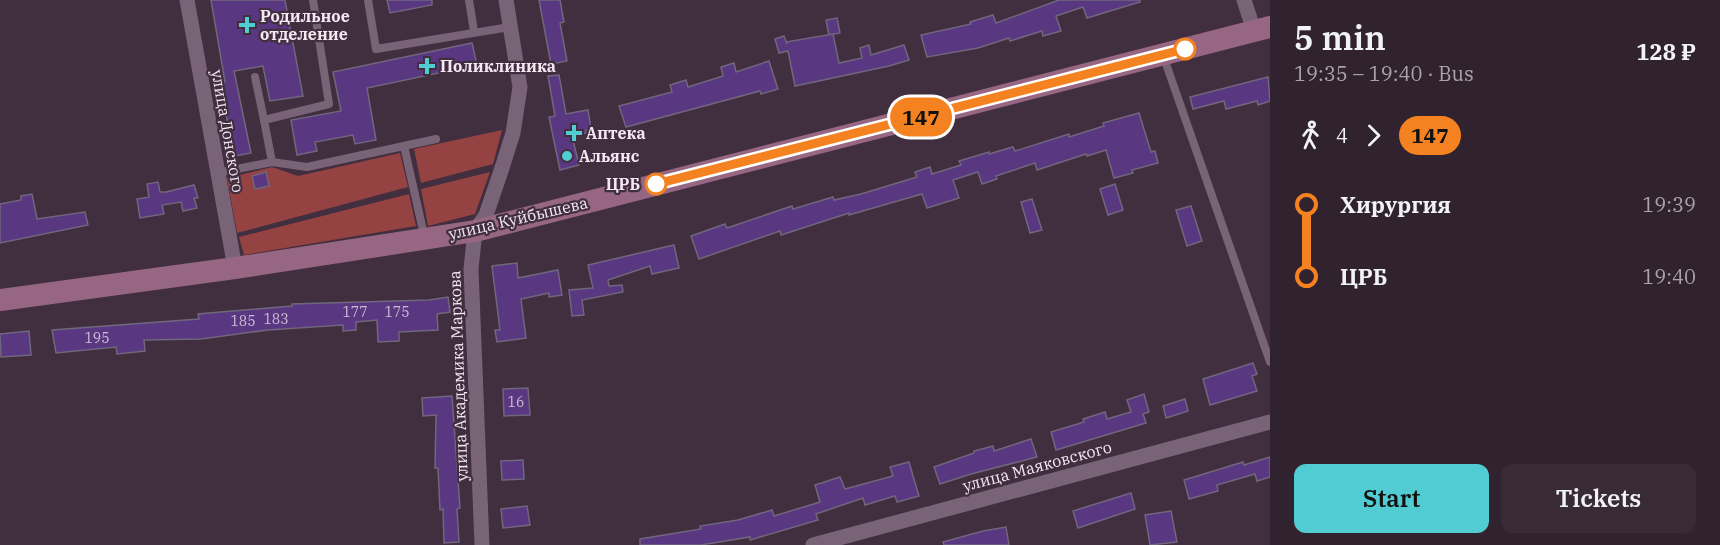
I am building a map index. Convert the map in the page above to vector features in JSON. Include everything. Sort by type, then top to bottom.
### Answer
[{"type":"street","name":"улица Донского","points":[[187,0],[235,268]]},
{"type":"street","name":"улица Академика Маркова","points":[[482,545],[471,269],[475,231],[486,215],[513,133],[520,87],[506,0]]},
{"type":"street","points":[[1244,0],[1262,29]]},
{"type":"street","name":"улица Куйбышева","points":[[0,300],[235,268],[475,231],[1262,29]]},
{"type":"street","name":"улица Маяковского","points":[[813,545],[1270,422]]},
{"type":"lane","points":[[264,120],[329,104],[313,0]]},
{"type":"lane","points":[[368,0],[376,48],[510,27]]},
{"type":"lane","points":[[469,0],[474,31]]},
{"type":"lane","points":[[1163,54],[1270,362]]},
{"type":"lane","points":[[255,77],[272,162]]},
{"type":"lane","points":[[218,173],[272,162],[307,168],[436,139]]},
{"type":"lane","points":[[404,146],[425,239]]},
{"type":"shaded area","points":[[502,130],[493,164],[421,183],[414,149]]},
{"type":"shaded area","points":[[400,153],[408,187],[237,233],[227,178],[272,167],[298,176]]},
{"type":"shaded area","points":[[490,172],[475,214],[428,226],[421,189]]},
{"type":"shaded area","points":[[409,194],[416,226],[244,255],[239,237]]},
{"type":"building","points":[[211,0],[285,0],[303,96],[270,101],[263,66],[234,71],[251,153],[235,156],[219,83],[225,82]]},
{"type":"building","points":[[387,0],[432,0],[432,5],[390,13]]},
{"type":"building","points":[[539,0],[560,0],[564,22],[560,23],[567,61],[551,64]]},
{"type":"building","points":[[1059,0],[1140,0],[1140,2],[1087,18],[1083,7],[1056,16],[1061,31],[1043,36],[1042,31],[1010,41],[1009,38],[978,48],[927,57],[921,35],[971,24],[970,22],[993,15],[996,23]]},
{"type":"building","points":[[837,18],[840,33],[829,35],[826,20]]},
{"type":"building","points":[[833,34],[839,63],[862,58],[860,48],[869,45],[871,55],[904,45],[909,60],[795,86],[788,51],[779,53],[775,39],[784,36],[786,42]]},
{"type":"building","points":[[472,43],[477,65],[367,88],[376,140],[355,144],[353,135],[315,142],[317,151],[297,155],[291,120],[341,111],[333,72]]},
{"type":"building","points":[[769,61],[778,89],[761,94],[760,91],[626,127],[619,106],[672,92],[670,85],[686,80],[688,87],[723,76],[721,67],[734,63],[736,72]]},
{"type":"building","points":[[559,75],[566,114],[588,110],[591,129],[586,130],[586,133],[572,136],[579,165],[560,170],[549,117],[555,116],[548,76]]},
{"type":"building","points":[[1268,77],[1270,101],[1258,105],[1257,101],[1226,109],[1224,101],[1193,109],[1190,97]]},
{"type":"building","points":[[1139,113],[1151,152],[1155,151],[1158,163],[1132,170],[1133,173],[1114,178],[1106,150],[1037,170],[1035,163],[996,176],[997,179],[982,184],[978,172],[953,180],[959,198],[927,208],[922,194],[849,215],[849,213],[781,235],[780,231],[699,259],[691,236],[725,224],[727,228],[792,206],[793,209],[833,197],[834,200],[861,194],[917,177],[915,172],[930,167],[932,174],[961,165],[959,161],[989,152],[989,154],[1013,147],[1015,151],[1069,134],[1069,137],[1104,126],[1103,123]]},
{"type":"building","points":[[266,172],[269,186],[255,189],[252,176]]},
{"type":"building","points":[[158,182],[160,192],[194,185],[198,198],[194,198],[197,208],[183,211],[181,202],[162,205],[164,214],[140,218],[137,199],[149,197],[147,184]]},
{"type":"building","points":[[1115,184],[1123,210],[1108,215],[1100,189]]},
{"type":"building","points":[[32,194],[37,219],[85,212],[88,225],[0,243],[0,204],[21,200],[21,196]]},
{"type":"building","points":[[1032,199],[1042,230],[1030,233],[1021,202]]},
{"type":"building","points":[[1191,206],[1202,241],[1187,246],[1176,210]]},
{"type":"building","points":[[674,245],[679,268],[652,274],[650,266],[608,280],[609,286],[622,285],[623,292],[582,300],[584,315],[572,316],[569,290],[593,288],[588,265]]},
{"type":"building","points":[[517,263],[518,278],[558,270],[562,295],[549,297],[549,293],[521,299],[526,338],[497,342],[495,330],[500,330],[492,266]]},
{"type":"building","points":[[448,297],[450,312],[437,314],[438,330],[399,332],[399,341],[378,342],[377,320],[356,322],[356,330],[343,331],[343,325],[268,330],[201,339],[144,340],[145,351],[117,354],[116,347],[56,353],[52,330],[199,319],[198,314],[292,306],[292,304],[429,300]]},
{"type":"building","points":[[29,331],[31,355],[1,357],[0,334]]},
{"type":"building","points":[[1253,363],[1257,374],[1252,376],[1257,391],[1210,405],[1203,379]]},
{"type":"building","points":[[528,388],[530,415],[504,416],[503,389]]},
{"type":"building","points":[[1144,394],[1149,412],[1143,414],[1146,423],[1056,450],[1051,432],[1084,422],[1083,419],[1105,412],[1107,419],[1131,412],[1127,400]]},
{"type":"building","points":[[452,396],[460,508],[457,509],[459,542],[444,543],[443,509],[440,510],[438,468],[435,468],[436,415],[423,416],[422,398]]},
{"type":"building","points":[[1185,399],[1188,411],[1166,418],[1163,406]]},
{"type":"building","points":[[1031,439],[1037,457],[940,484],[934,467],[974,453],[974,451],[993,446],[994,451]]},
{"type":"building","points":[[1270,457],[1270,477],[1257,481],[1255,474],[1217,485],[1218,491],[1189,499],[1184,480],[1243,462],[1244,465]]},
{"type":"building","points":[[523,460],[524,479],[502,480],[501,461]]},
{"type":"building","points":[[909,462],[919,496],[897,502],[895,496],[865,505],[863,498],[816,514],[818,520],[750,540],[750,537],[701,545],[640,545],[640,539],[701,529],[700,526],[738,520],[772,510],[774,516],[820,502],[815,485],[840,477],[845,489],[893,476],[890,467]]},
{"type":"building","points":[[1131,493],[1135,509],[1078,528],[1073,511]]},
{"type":"building","points":[[527,506],[530,525],[503,528],[501,509]]},
{"type":"building","points":[[1171,511],[1177,542],[1150,545],[1145,515]]},
{"type":"building","points":[[1006,527],[1009,545],[944,545],[943,542],[983,531]]},
{"type":"bus line","name":"147","points":[[656,184],[1185,49]]},
{"type":"place","name":"Родильное отделение","points":[[247,25]]},
{"type":"place","name":"Поликлиника","points":[[427,66]]},
{"type":"place","name":"Аптека","points":[[574,133]]},
{"type":"place","name":"Альянс","points":[[567,156]]},
{"type":"place","name":"ЦРБ","points":[[656,184]]}]
